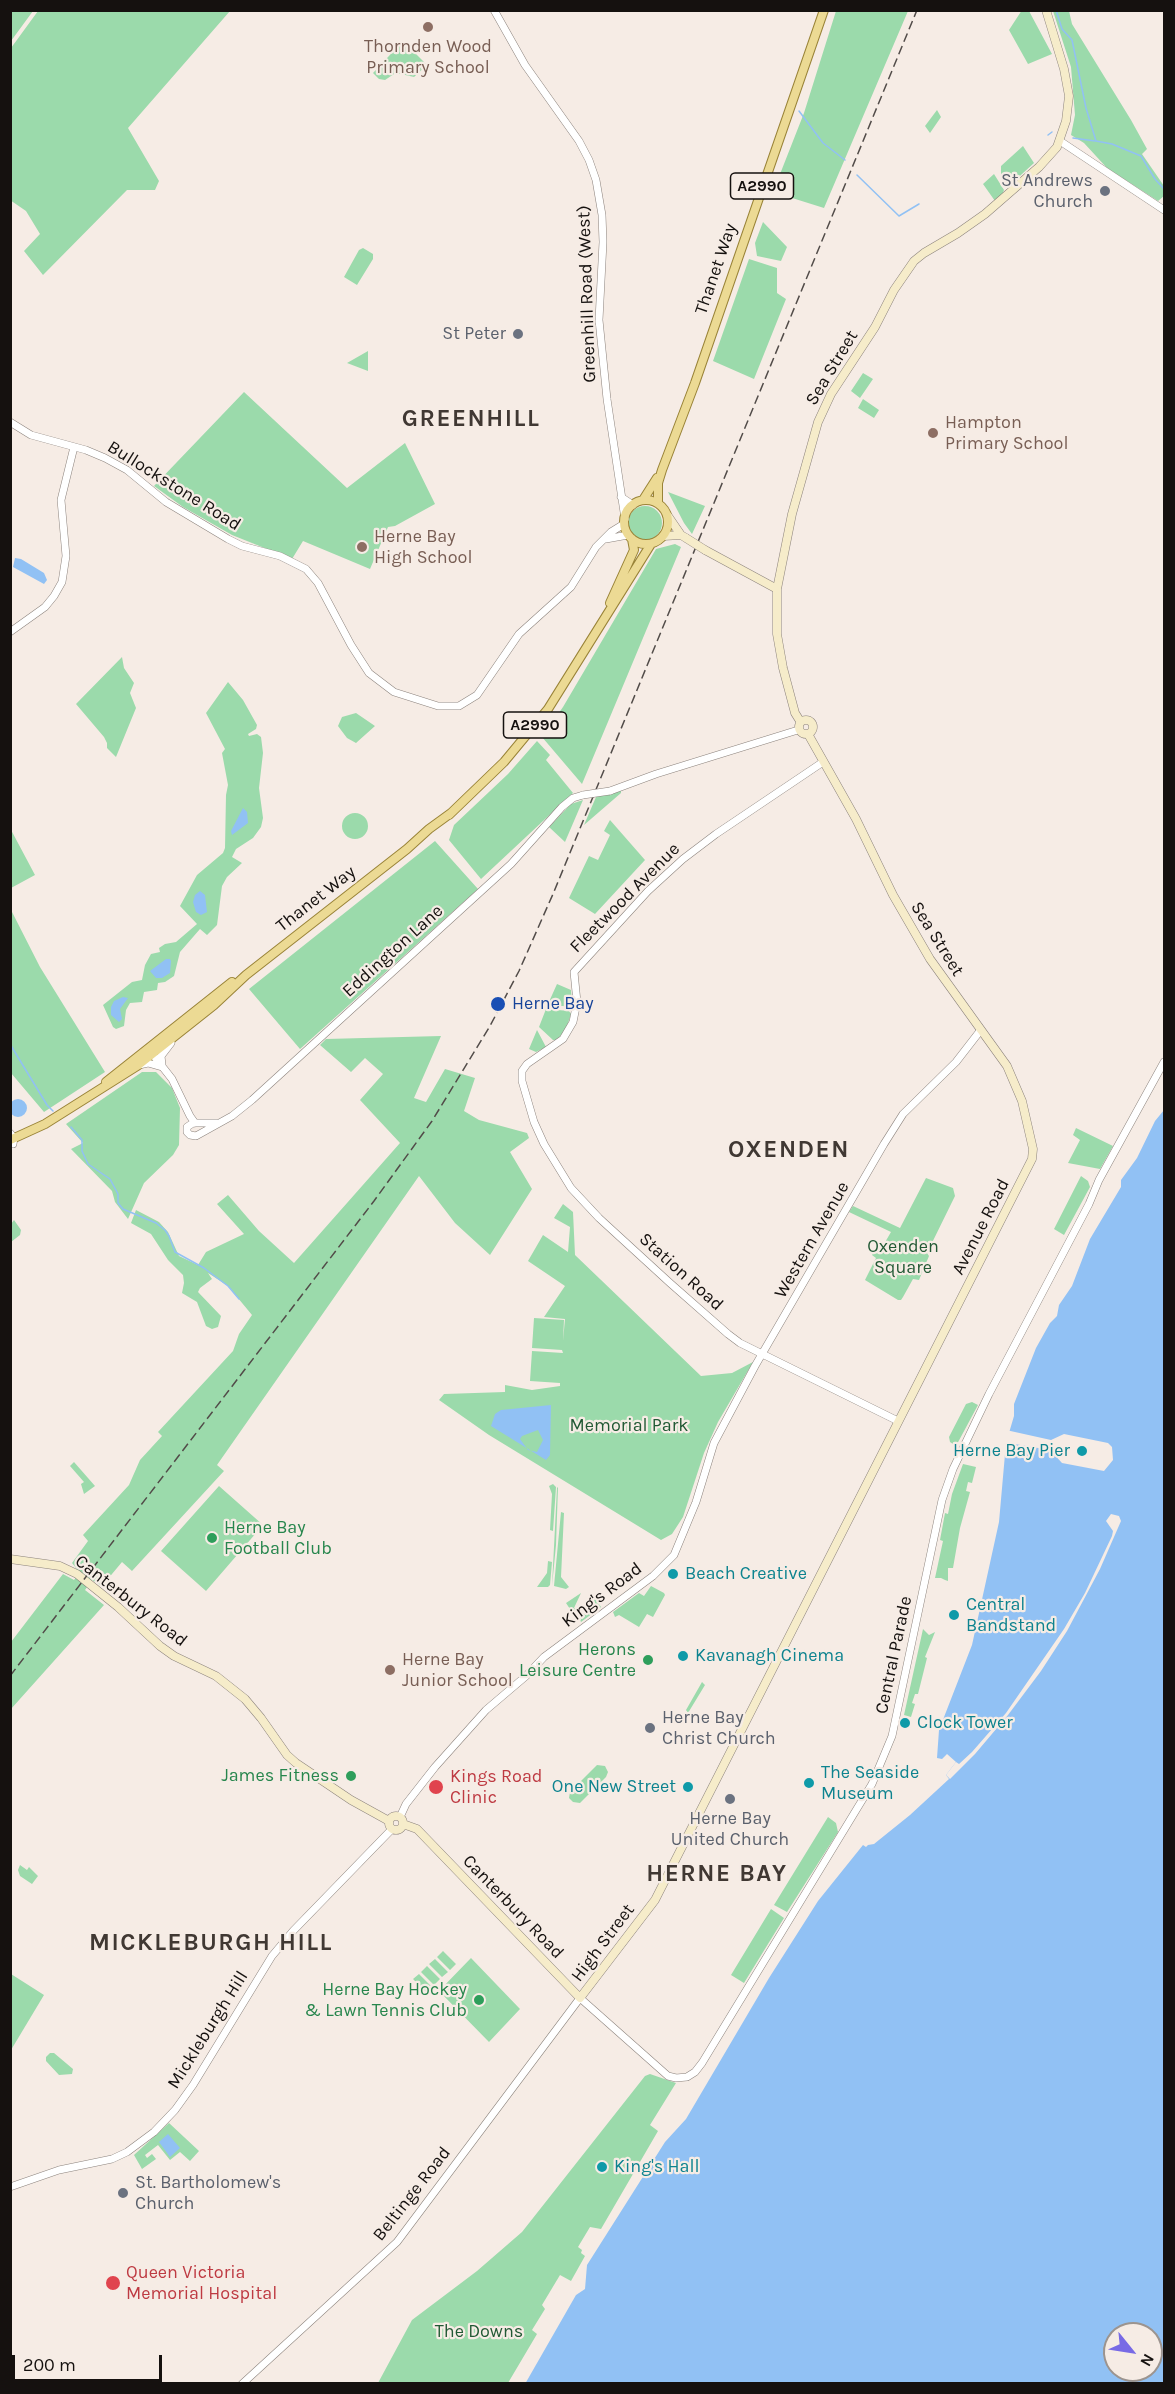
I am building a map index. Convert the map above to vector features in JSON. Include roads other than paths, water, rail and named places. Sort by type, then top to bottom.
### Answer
[{"type":"main road","name":"Thanet Way","points":[[662,470],[695,383],[824,10]]},
{"type":"main road","points":[[1046,10],[1064,69],[1069,96],[1066,121],[1060,141]]},
{"type":"main road","name":"Sea Street","points":[[1032,1159],[1033,1149],[1022,1101],[1007,1066],[916,935],[893,895],[851,810],[808,734],[813,732],[813,725],[800,721],[795,713],[779,644],[777,589],[792,514],[825,405],[875,327],[905,272],[924,253],[985,214],[1039,167],[1060,141]]},
{"type":"main road","name":"A2990","points":[[643,500],[662,470]]},
{"type":"main road","name":"A2990","points":[[658,503],[658,483],[662,470]]},
{"type":"main road","points":[[651,544],[638,543],[630,537],[624,521],[633,505],[643,500],[658,503],[684,537],[777,589]]},
{"type":"main road","points":[[668,516],[668,527],[663,536],[684,537]]},
{"type":"main road","name":"A2990","points":[[651,544],[663,536]]},
{"type":"main road","name":"Thanet Way","points":[[602,622],[634,550],[630,537]]},
{"type":"main road","name":"Thanet Way","points":[[89,1097],[407,849],[432,832],[496,770],[530,731],[566,681],[651,544]]},
{"type":"main road","points":[[800,721],[797,725],[798,730],[808,734]]},
{"type":"main road","name":"Thanet Way","points":[[12,1140],[21,1141],[137,1066],[150,1051],[185,1028],[241,978]]},
{"type":"main road","name":"Avenue Road","points":[[898,1421],[1032,1159]]},
{"type":"main road","name":"High Street","points":[[580,1998],[655,1900],[898,1421]]},
{"type":"main road","name":"Canterbury Road","points":[[10,1559],[60,1566],[76,1574],[167,1652],[216,1676],[245,1699],[287,1755],[296,1763],[391,1825]]},
{"type":"main road","points":[[394,1816],[401,1821],[398,1830],[391,1825],[394,1816]]},
{"type":"main road","name":"Canterbury Road","points":[[401,1821],[417,1829],[580,1998]]},
{"type":"street","name":"Greenhill Road (West)","points":[[494,10],[525,65],[579,141],[596,180],[602,215],[603,242],[599,320],[608,410],[624,521]]},
{"type":"street","points":[[1060,141],[1164,210]]},
{"type":"street","name":"Bullockstone Road","points":[[10,422],[31,435],[95,454],[127,470],[166,502],[242,546],[280,556],[306,569],[321,589],[363,665],[385,687],[404,696],[438,706],[459,706],[470,701],[485,686],[519,634],[571,587],[596,547],[604,539]]},
{"type":"street","points":[[10,632],[45,607],[62,582],[66,556],[61,500],[74,447]]},
{"type":"street","points":[[621,497],[633,505]]},
{"type":"street","points":[[604,539],[624,521]]},
{"type":"street","points":[[604,539],[630,537]]},
{"type":"street","name":"Eddington Lane","points":[[200,1134],[232,1116],[252,1100],[518,857],[562,807],[573,798],[610,791],[798,730]]},
{"type":"street","name":"Fleetwood Avenue","points":[[522,1071],[533,1059],[563,1039],[569,1031],[576,1009],[574,972],[648,891],[683,859],[716,834],[823,762]]},
{"type":"street","points":[[162,1067],[161,1056],[185,1028]]},
{"type":"street","name":"Western Avenue","points":[[762,1354],[903,1114],[956,1062],[980,1030]]},
{"type":"street","points":[[150,1051],[172,1079],[185,1103],[190,1116],[201,1129],[200,1134],[196,1136],[190,1135],[185,1103]]},
{"type":"street","name":"Central Parade","points":[[653,2063],[668,2076],[676,2078],[687,2077],[698,2069],[868,1792],[892,1736],[942,1500],[949,1478],[989,1394],[1089,1204],[1099,1180],[1164,1062]]},
{"type":"street","points":[[137,1066],[148,1063],[162,1067]]},
{"type":"street","name":"Station Road","points":[[522,1071],[526,1098],[544,1144],[570,1188],[599,1218],[728,1334],[762,1354],[898,1421]]},
{"type":"street","points":[[188,1127],[196,1123]]},
{"type":"street","name":"Eddington Lane","points":[[196,1123],[217,1123]]},
{"type":"street","name":"King's Road","points":[[401,1821],[406,1804],[435,1767],[486,1710],[526,1676],[544,1657],[653,1576],[674,1555],[696,1502],[714,1443],[762,1354]]},
{"type":"street","name":"Mickleburgh Hill","points":[[10,2187],[59,2170],[112,2159],[127,2152],[154,2132],[193,2085],[272,1956],[391,1825]]},
{"type":"street","name":"Canterbury Road","points":[[580,1998],[653,2063]]},
{"type":"street","name":"Beltinge Road","points":[[242,2384],[397,2242],[580,1998]]},
{"type":"water","points":[[15,558],[21,559],[44,573],[47,580],[44,584],[13,567]]},
{"type":"water","points":[[243,808],[247,812],[248,823],[232,835],[231,831]]},
{"type":"water","points":[[200,891],[205,895],[207,912],[201,915],[196,912],[193,902],[195,895]]},
{"type":"water","points":[[166,959],[171,961],[170,973],[162,978],[156,978],[150,971]]},
{"type":"water","points":[[123,997],[128,998],[120,1009],[122,1019],[119,1022],[111,1015],[111,1007],[114,1001]]},
{"type":"water","points":[[18,1099],[24,1102],[27,1108],[24,1114],[18,1117],[12,1114],[9,1108],[12,1102]]},
{"type":"water","points":[[1164,1110],[1164,2383],[525,2384],[576,2295],[585,2289],[587,2265],[665,2142],[686,2119],[769,1978],[818,1901],[863,1845],[866,1847],[874,1844],[949,1779],[946,1775],[956,1762],[947,1754],[942,1759],[937,1758],[939,1730],[972,1645],[999,1522],[1006,1443],[1014,1416],[1014,1404],[1036,1348],[1050,1323],[1057,1316],[1059,1305],[1072,1286],[1090,1239],[1121,1187],[1121,1180],[1137,1158],[1155,1121]]},
{"type":"water","points":[[551,1405],[550,1455],[546,1460],[531,1451],[537,1452],[543,1440],[538,1430],[520,1439],[527,1448],[491,1426],[495,1414],[501,1410]]},
{"type":"water","points":[[168,2134],[180,2148],[170,2157],[159,2142]]},
{"type":"waterway","points":[[1056,10],[1062,29],[1072,40],[1086,108],[1096,141],[1112,144],[1141,156],[1164,189]]},
{"type":"waterway","points":[[799,111],[823,143],[845,160]]},
{"type":"waterway","points":[[1048,135],[1052,132]]},
{"type":"waterway","points":[[1073,138],[1095,141]]},
{"type":"waterway","points":[[857,175],[899,216],[919,204]]},
{"type":"waterway","points":[[10,1044],[47,1105],[53,1111]]},
{"type":"waterway","points":[[71,1127],[82,1140],[82,1151],[88,1164],[110,1179],[118,1194],[118,1203],[123,1209],[156,1223],[169,1236],[175,1252],[204,1268],[228,1286],[239,1299]]},
{"type":"railway","points":[[10,1676],[374,1201],[432,1121],[490,1026],[519,971],[553,894],[917,10]]},
{"type":"place","name":"Thornden Wood Primary School","points":[[428,27]]},
{"type":"place","name":"St Andrews Church","points":[[1105,191]]},
{"type":"place","name":"St Peter","points":[[518,334]]},
{"type":"place","name":"Hampton Primary School","points":[[933,433]]},
{"type":"place","name":"Herne Bay High School","points":[[362,547]]},
{"type":"place","name":"Herne Bay","points":[[498,1004]]},
{"type":"place","name":"Herne Bay Pier","points":[[1082,1451]]},
{"type":"place","name":"Herne Bay Football Club","points":[[212,1538]]},
{"type":"place","name":"Beach Creative","points":[[673,1574]]},
{"type":"place","name":"Central Bandstand","points":[[954,1615]]},
{"type":"place","name":"Kavanagh Cinema","points":[[683,1656]]},
{"type":"place","name":"Herons Leisure Centre","points":[[648,1660]]},
{"type":"place","name":"Herne Bay Junior School","points":[[390,1670]]},
{"type":"place","name":"Clock Tower","points":[[905,1723]]},
{"type":"place","name":"Herne Bay Christ Church","points":[[650,1728]]},
{"type":"place","name":"James Fitness","points":[[351,1776]]},
{"type":"place","name":"The Seaside Museum","points":[[809,1783]]},
{"type":"place","name":"Kings Road Clinic","points":[[436,1787]]},
{"type":"place","name":"One New Street","points":[[688,1787]]},
{"type":"place","name":"Herne Bay United Church","points":[[730,1799]]},
{"type":"place","name":"Herne Bay Hockey & Lawn Tennis Club","points":[[479,2000]]},
{"type":"place","name":"King's Hall","points":[[602,2167]]},
{"type":"place","name":"St. Bartholomew's Church","points":[[123,2193]]},
{"type":"place","name":"Queen Victoria Memorial Hospital","points":[[113,2283]]},
{"type":"district","name":"GREENHILL","points":[[471,419]]},
{"type":"district","name":"OXENDEN","points":[[789,1150]]},
{"type":"district","name":"HERNE BAY","points":[[717,1874]]},
{"type":"district","name":"MICKLEBURGH HILL","points":[[211,1943]]},
{"type":"park label","name":"Oxenden Square","points":[[903,1257]]},
{"type":"park label","name":"Memorial Park","points":[[629,1426]]},
{"type":"park label","name":"The Downs","points":[[479,2332]]}]
